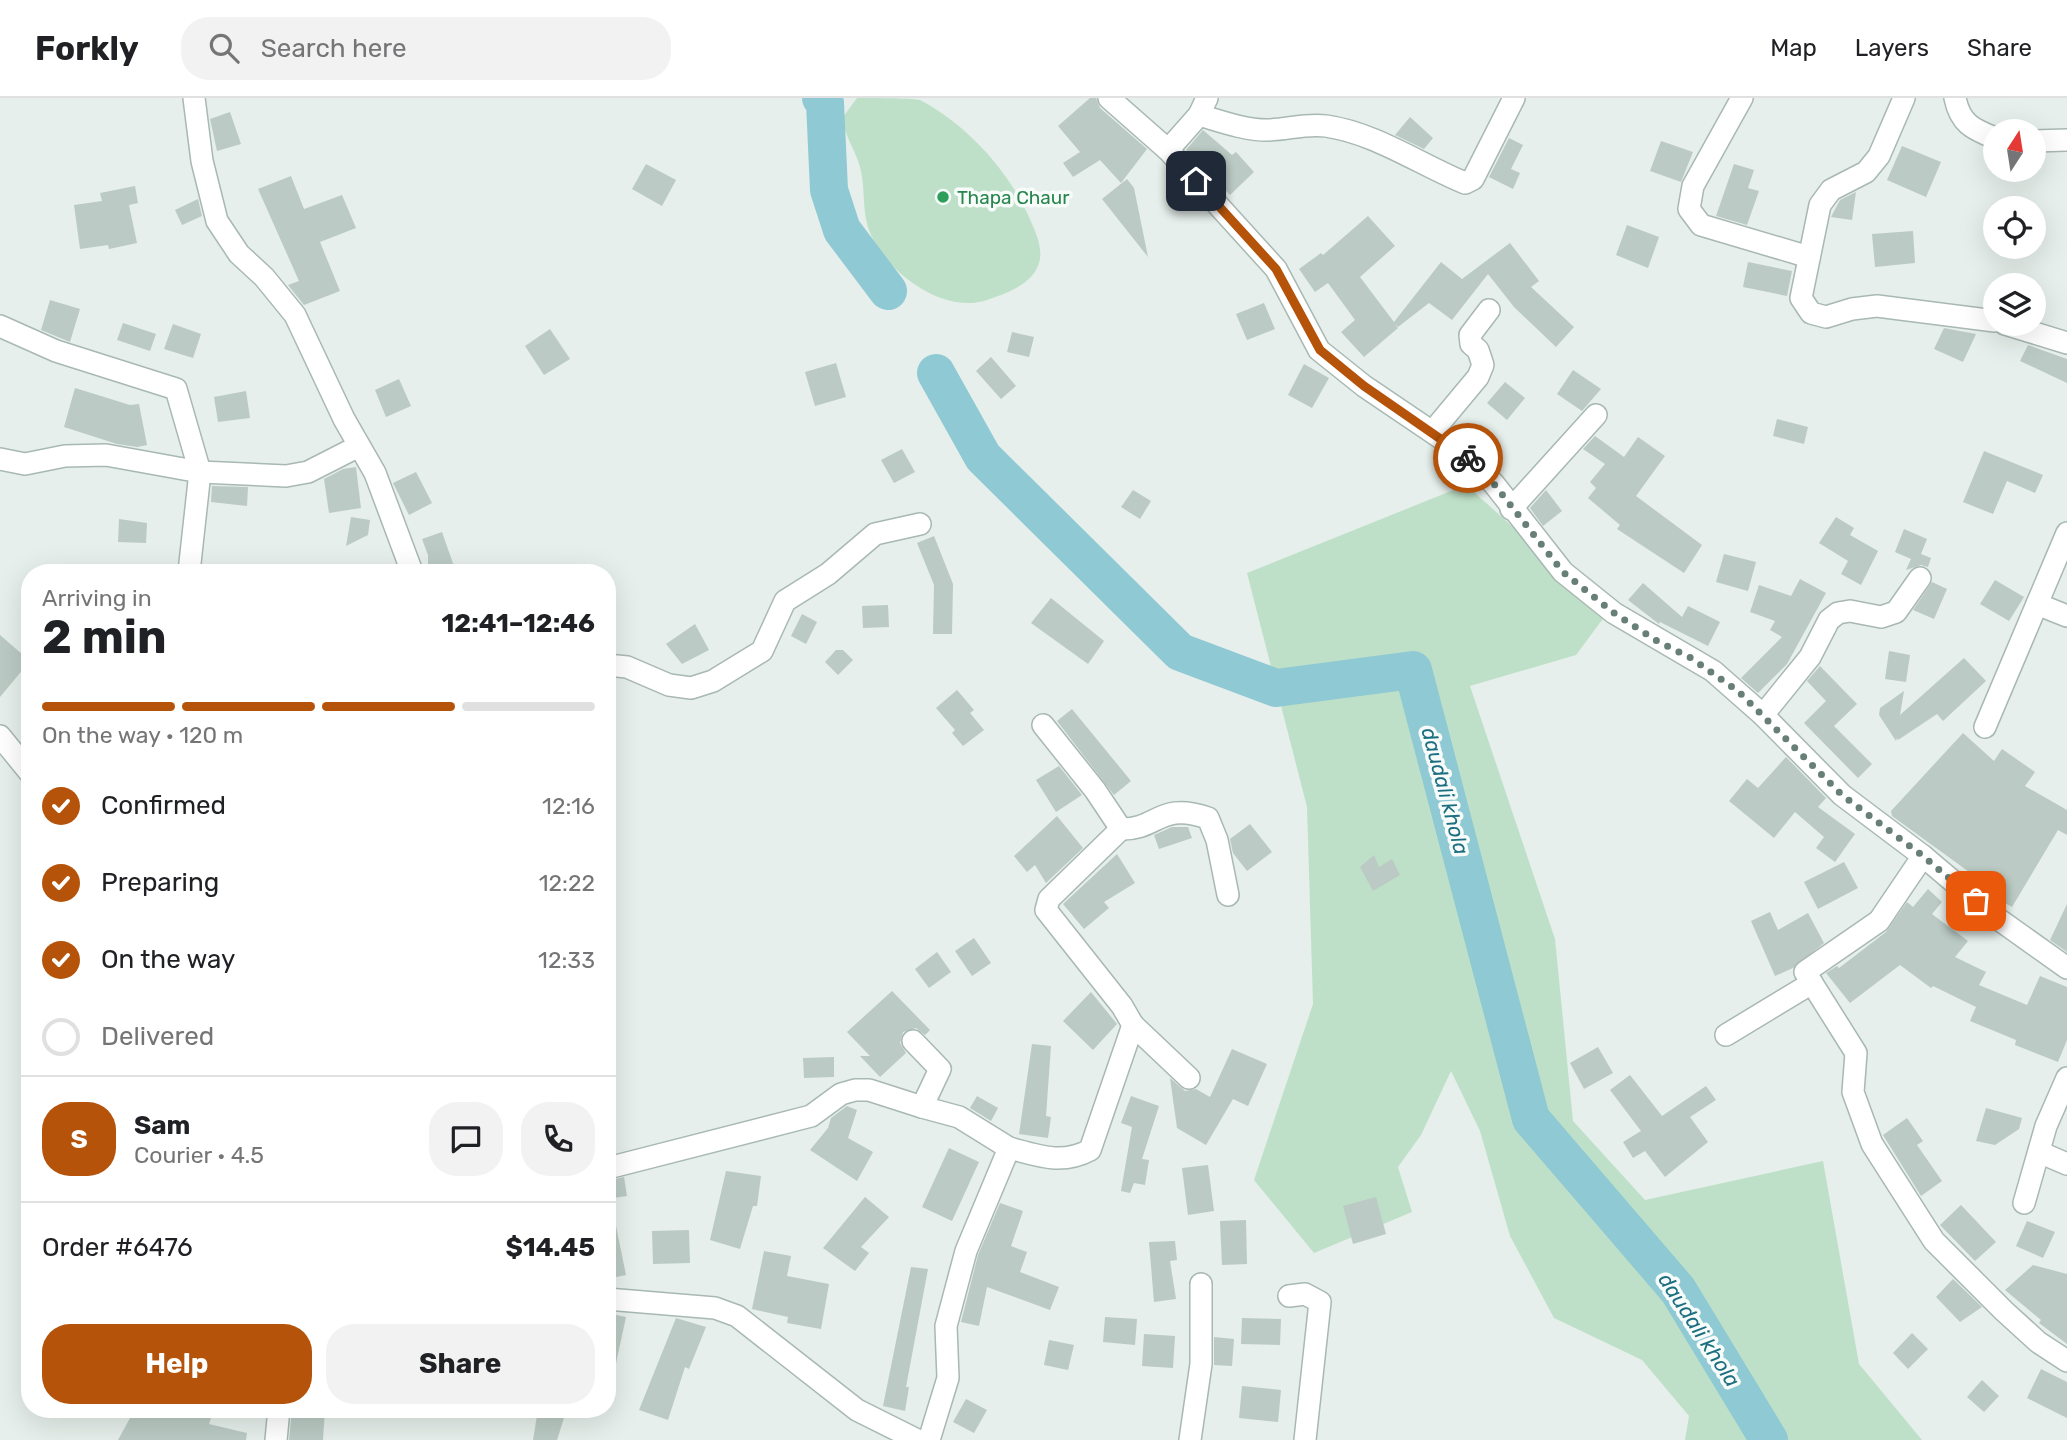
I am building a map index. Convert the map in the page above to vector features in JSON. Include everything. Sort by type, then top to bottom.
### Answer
[{"type":"street","points":[[194,98],[202,161],[217,221],[239,254],[264,277],[295,315],[374,473],[409,564]]},
{"type":"street","points":[[1109,98],[1168,150],[1276,269],[1320,350],[1364,386],[1463,453],[1486,476],[1563,572],[1614,613],[1713,671],[1763,715],[1842,795],[1923,856],[1994,916],[2067,968]]},
{"type":"street","points":[[1168,150],[1203,106],[1234,125],[1266,130],[1325,126],[1373,138],[1399,154],[1465,183],[1474,179],[1514,98]]},
{"type":"street","points":[[1742,98],[1693,186],[1689,209],[1701,225],[1809,257]]},
{"type":"street","points":[[1904,98],[1879,156],[1866,172],[1830,190],[1821,205],[1801,298],[1811,313],[1826,317],[1852,309],[1877,306],[1983,319]]},
{"type":"street","points":[[1955,98],[1960,118],[1973,130],[1983,134]]},
{"type":"street","points":[[2046,141],[2067,140]]},
{"type":"street","points":[[1433,431],[1478,377],[1483,365],[1478,350],[1471,344],[1470,335],[1489,310]]},
{"type":"street","points":[[0,326],[56,351],[176,389],[200,472],[190,564]]},
{"type":"street","points":[[2044,336],[2067,343]]},
{"type":"street","points":[[1511,509],[1596,415]]},
{"type":"street","points":[[0,459],[25,464],[65,456],[106,455],[200,472],[286,475],[308,472],[359,446]]},
{"type":"street","points":[[616,666],[627,667],[669,685],[691,688],[713,681],[762,651],[785,601],[828,573],[876,534],[920,524]]},
{"type":"street","points":[[1985,727],[2067,533]]},
{"type":"street","points":[[1763,715],[1810,657],[1829,620],[1838,613],[1850,611],[1881,617],[1896,612],[1920,578]]},
{"type":"street","points":[[2037,604],[2067,616]]},
{"type":"street","points":[[1043,725],[1096,790],[1121,829]]},
{"type":"street","points":[[0,736],[21,763]]},
{"type":"street","points":[[1121,829],[1130,830],[1171,812],[1190,812],[1208,818],[1217,840],[1228,895]]},
{"type":"street","points":[[1121,829],[1049,899],[1046,910],[1122,1006],[1133,1025],[1189,1078]]},
{"type":"street","points":[[1923,856],[1879,921],[1805,972],[1856,1054],[1853,1092],[1872,1144],[1934,1241],[2038,1342],[2067,1360]]},
{"type":"street","points":[[1726,1035],[1812,983]]},
{"type":"street","points":[[616,1166],[811,1116],[841,1094],[855,1090],[869,1090],[960,1117],[1009,1148],[1054,1160],[1073,1159],[1090,1150],[1133,1025]]},
{"type":"street","points":[[913,1041],[940,1069],[922,1107]]},
{"type":"street","points":[[2024,1203],[2039,1152],[2067,1078]]},
{"type":"street","points":[[929,1440],[948,1378],[946,1326],[966,1251],[1009,1148]]},
{"type":"street","points":[[2039,1152],[2067,1164]]},
{"type":"street","points":[[1190,1440],[1201,1364],[1201,1284]]},
{"type":"street","points":[[1289,1296],[1305,1294],[1320,1303],[1305,1440]]},
{"type":"street","points":[[616,1300],[715,1308],[737,1316],[857,1410],[917,1440]]},
{"type":"street","points":[[276,1440],[278,1418]]},
{"type":"green space","name":"Thapa Chaur","points":[[857,98],[920,100],[955,123],[986,153],[1013,187],[1038,241],[1039,264],[1027,281],[987,300],[953,302],[919,287],[890,263],[868,227],[860,167],[844,124],[843,117]]},
{"type":"green space","points":[[1466,485],[1608,612],[1576,655],[1470,686],[1555,939],[1573,1121],[1645,1200],[1823,1161],[1859,1364],[1922,1440],[1685,1440],[1689,1416],[1642,1360],[1554,1318],[1510,1236],[1480,1131],[1451,1071],[1421,1135],[1398,1167],[1412,1212],[1314,1253],[1254,1180],[1313,1004],[1307,807],[1247,573]]},
{"type":"building","points":[[1090,98],[1096,98],[1100,108],[1147,149],[1121,183],[1100,160],[1073,177],[1063,163],[1080,152],[1058,126]]},
{"type":"building","points":[[230,112],[241,144],[217,151],[210,119]]},
{"type":"building","points":[[1410,117],[1433,138],[1424,149],[1395,135]]},
{"type":"building","points":[[1203,130],[1232,155],[1236,152],[1254,172],[1230,195],[1186,150]]},
{"type":"building","points":[[1509,138],[1523,145],[1511,169],[1520,173],[1513,189],[1489,177]]},
{"type":"building","points":[[1661,141],[1693,152],[1681,182],[1650,171]]},
{"type":"building","points":[[1902,146],[1941,162],[1926,197],[1887,180]]},
{"type":"building","points":[[646,164],[676,180],[662,206],[632,189]]},
{"type":"building","points":[[1734,164],[1754,170],[1748,188],[1759,191],[1747,225],[1716,216]]},
{"type":"building","points":[[291,176],[304,209],[342,195],[356,228],[320,242],[340,291],[304,305],[288,285],[299,281],[258,189]]},
{"type":"building","points":[[1127,179],[1134,188],[1148,257],[1102,199]]},
{"type":"building","points":[[135,186],[138,203],[129,205],[137,243],[109,249],[108,245],[80,249],[74,205],[102,201],[100,193]]},
{"type":"building","points":[[1856,192],[1852,220],[1831,217],[1840,200]]},
{"type":"building","points":[[198,199],[202,216],[182,225],[175,210]]},
{"type":"building","points":[[1368,216],[1395,246],[1360,277],[1394,322],[1441,262],[1462,279],[1510,243],[1539,281],[1531,287],[1574,327],[1556,347],[1514,307],[1488,274],[1452,320],[1429,303],[1398,327],[1394,323],[1398,328],[1364,357],[1341,332],[1355,320],[1328,283],[1315,292],[1299,269],[1321,253],[1323,255]]},
{"type":"building","points":[[1627,225],[1659,237],[1648,268],[1616,255]]},
{"type":"building","points":[[1913,231],[1915,263],[1875,267],[1872,234]]},
{"type":"building","points":[[1748,262],[1792,271],[1787,296],[1743,287]]},
{"type":"building","points":[[50,300],[80,309],[70,342],[41,330]]},
{"type":"building","points":[[1264,303],[1275,329],[1247,340],[1236,314]]},
{"type":"building","points":[[123,323],[156,334],[150,351],[117,340]]},
{"type":"building","points":[[173,324],[201,334],[193,358],[164,349]]},
{"type":"building","points":[[1944,328],[1976,334],[1963,362],[1934,349]]},
{"type":"building","points":[[550,329],[570,359],[544,375],[525,346]]},
{"type":"building","points":[[1012,332],[1034,337],[1029,357],[1007,352]]},
{"type":"building","points":[[2028,345],[2067,359],[2067,383],[2020,361]]},
{"type":"building","points":[[991,357],[1016,386],[1001,399],[976,371]]},
{"type":"building","points":[[836,363],[846,397],[815,406],[805,372]]},
{"type":"building","points":[[1304,364],[1329,378],[1312,408],[1288,395]]},
{"type":"building","points":[[1573,370],[1601,389],[1582,411],[1557,394]]},
{"type":"building","points":[[399,379],[411,406],[386,417],[375,390]]},
{"type":"building","points":[[1505,382],[1525,398],[1507,420],[1487,403]]},
{"type":"building","points":[[75,388],[130,405],[139,404],[147,445],[137,447],[117,444],[64,427]]},
{"type":"building","points":[[246,391],[250,418],[218,422],[214,397]]},
{"type":"building","points":[[1777,419],[1808,427],[1804,444],[1773,436]]},
{"type":"building","points":[[1595,436],[1624,457],[1638,437],[1665,456],[1636,496],[1702,545],[1684,573],[1617,529],[1620,525],[1588,498],[1596,488],[1590,482],[1605,464],[1583,449]]},
{"type":"building","points":[[902,449],[915,472],[894,483],[881,460]]},
{"type":"building","points":[[1984,451],[2043,475],[2035,493],[2007,481],[1993,514],[1963,502]]},
{"type":"building","points":[[356,467],[361,508],[329,513],[324,479],[343,469]]},
{"type":"building","points":[[416,472],[432,503],[409,515],[393,483]]},
{"type":"building","points":[[212,486],[248,487],[247,506],[211,502]]},
{"type":"building","points":[[1133,490],[1151,501],[1140,519],[1121,507]]},
{"type":"building","points":[[1546,490],[1562,511],[1543,526],[1530,508]]},
{"type":"building","points":[[351,517],[370,520],[368,535],[346,546]]},
{"type":"building","points":[[1836,517],[1854,528],[1850,535],[1878,551],[1861,585],[1841,574],[1848,561],[1819,543]]},
{"type":"building","points":[[119,519],[147,523],[146,543],[118,542]]},
{"type":"building","points":[[1904,529],[1927,539],[1921,554],[1931,558],[1928,567],[1921,565],[1906,570],[1911,559],[1895,552]]},
{"type":"building","points":[[442,532],[453,564],[428,564],[428,555],[422,539]]},
{"type":"building","points":[[934,536],[953,584],[952,634],[933,634],[934,585],[917,543]]},
{"type":"building","points":[[1724,554],[1756,562],[1748,591],[1716,582]]},
{"type":"building","points":[[1800,579],[1826,593],[1787,664],[1758,693],[1741,678],[1782,637],[1770,630],[1775,621],[1750,612],[1759,585],[1791,596]]},
{"type":"building","points":[[1995,580],[2024,597],[2009,621],[1980,604]]},
{"type":"building","points":[[1932,582],[1947,589],[1934,619],[1913,610]]},
{"type":"building","points":[[1643,583],[1682,617],[1688,606],[1720,622],[1708,646],[1660,622],[1659,624],[1628,600]]},
{"type":"building","points":[[1051,598],[1104,641],[1088,664],[1031,623]]},
{"type":"building","points":[[888,605],[889,627],[863,628],[862,606]]},
{"type":"building","points":[[802,614],[817,622],[806,644],[791,636]]},
{"type":"building","points":[[695,624],[709,650],[682,664],[666,644]]},
{"type":"building","points":[[0,635],[21,653],[21,672],[0,697]]},
{"type":"building","points":[[836,650],[843,650],[853,660],[838,675],[825,662]]},
{"type":"building","points":[[1889,651],[1910,655],[1906,682],[1885,679]]},
{"type":"building","points":[[1964,658],[1986,681],[1943,721],[1937,714],[1896,741],[1879,715],[1880,708],[1904,691],[1900,715]]},
{"type":"building","points":[[1820,666],[1857,704],[1834,726],[1872,764],[1858,778],[1804,723],[1826,701],[1807,681]]},
{"type":"building","points":[[957,690],[974,710],[970,713],[984,730],[963,746],[952,733],[955,730],[936,708]]},
{"type":"building","points":[[1072,709],[1131,781],[1114,795],[1057,721]]},
{"type":"building","points":[[1963,733],[1994,761],[2002,749],[2035,772],[2025,786],[2067,810],[2067,835],[2058,830],[2012,907],[1986,892],[1973,881],[1976,877],[1892,816],[1891,811]]},
{"type":"building","points":[[1786,757],[1826,798],[1818,807],[1855,834],[1835,862],[1816,848],[1824,837],[1795,812],[1774,838],[1729,801],[1747,779],[1758,788]]},
{"type":"building","points":[[1059,766],[1082,795],[1056,812],[1036,780]]},
{"type":"building","points":[[1057,816],[1083,848],[1046,883],[1035,865],[1027,872],[1014,856]]},
{"type":"building","points":[[1250,824],[1272,852],[1247,871],[1233,853],[1230,839]]},
{"type":"building","points":[[1172,827],[1188,827],[1192,838],[1159,849],[1154,835]]},
{"type":"building","points":[[1117,854],[1135,883],[1104,902],[1109,908],[1084,929],[1063,904]]},
{"type":"building","points":[[1374,855],[1379,867],[1392,859],[1400,875],[1373,891],[1360,867]]},
{"type":"building","points":[[1844,862],[1858,888],[1818,909],[1804,882]]},
{"type":"building","points":[[1928,889],[1942,902],[1932,914],[1968,941],[1955,957],[1986,972],[1979,985],[2027,1005],[2040,976],[2067,987],[2067,1040],[2058,1062],[2015,1045],[2016,1040],[1970,1021],[1976,1007],[1933,986],[1931,988],[1900,965],[1850,1003],[1826,973],[1837,966],[1839,968],[1886,932],[1907,902],[1913,907]]},
{"type":"building","points":[[2067,904],[2067,952],[2050,940]]},
{"type":"building","points":[[1770,912],[1778,930],[1808,913],[1824,943],[1793,968],[1775,976],[1751,921]]},
{"type":"building","points":[[974,938],[991,963],[972,976],[955,951]]},
{"type":"building","points":[[937,952],[951,972],[929,988],[915,969]]},
{"type":"building","points":[[892,991],[930,1030],[925,1035],[916,1028],[903,1032],[900,1043],[906,1053],[880,1077],[860,1056],[870,1056],[847,1032]]},
{"type":"building","points":[[1091,992],[1117,1024],[1093,1050],[1063,1021]]},
{"type":"building","points":[[1032,1044],[1051,1046],[1046,1116],[1051,1117],[1048,1138],[1019,1134]]},
{"type":"building","points":[[1598,1047],[1613,1073],[1584,1089],[1570,1063]]},
{"type":"building","points":[[1232,1049],[1267,1064],[1248,1106],[1233,1099],[1206,1145],[1177,1128],[1170,1078],[1185,1091],[1196,1089],[1210,1097]]},
{"type":"building","points":[[834,1057],[834,1077],[804,1078],[803,1058]]},
{"type":"building","points":[[1630,1075],[1662,1116],[1706,1086],[1716,1100],[1690,1117],[1708,1142],[1665,1177],[1645,1151],[1633,1158],[1623,1142],[1641,1131],[1610,1090]]},
{"type":"building","points":[[977,1096],[998,1108],[991,1121],[970,1108]]},
{"type":"building","points":[[1131,1096],[1159,1106],[1142,1159],[1149,1160],[1145,1185],[1134,1183],[1130,1193],[1121,1191],[1132,1127],[1121,1123]]},
{"type":"building","points":[[847,1106],[857,1110],[848,1138],[873,1152],[857,1181],[810,1150],[828,1128],[831,1118]]},
{"type":"building","points":[[1986,1108],[2022,1118],[2019,1129],[1995,1145],[1976,1141]]},
{"type":"building","points":[[1907,1118],[1923,1141],[1917,1145],[1942,1181],[1921,1196],[1883,1135]]},
{"type":"building","points":[[949,1148],[979,1162],[952,1221],[922,1207]]},
{"type":"building","points":[[1208,1165],[1214,1211],[1188,1215],[1182,1168]]},
{"type":"building","points":[[726,1171],[761,1176],[757,1206],[753,1206],[740,1249],[710,1240]]},
{"type":"building","points":[[624,1177],[627,1196],[616,1198],[616,1179]]},
{"type":"building","points":[[865,1197],[889,1217],[861,1247],[869,1253],[855,1271],[823,1248]]},
{"type":"building","points":[[1376,1197],[1386,1234],[1353,1244],[1343,1206]]},
{"type":"building","points":[[1000,1203],[1023,1211],[1011,1246],[1027,1252],[1020,1272],[1059,1287],[1050,1310],[987,1287],[979,1326],[961,1322],[978,1255]]},
{"type":"building","points":[[1961,1205],[1996,1242],[1975,1261],[1940,1225]]},
{"type":"building","points":[[1246,1220],[1247,1264],[1222,1265],[1220,1221]]},
{"type":"building","points":[[2027,1221],[2055,1232],[2043,1258],[2016,1246]]},
{"type":"building","points":[[616,1226],[626,1275],[616,1277]]},
{"type":"building","points":[[689,1230],[690,1263],[653,1264],[652,1231]]},
{"type":"building","points":[[1175,1241],[1177,1260],[1170,1261],[1176,1299],[1154,1302],[1149,1242]]},
{"type":"building","points":[[764,1251],[791,1256],[787,1276],[829,1284],[821,1329],[787,1323],[788,1317],[752,1309]]},
{"type":"building","points":[[2033,1265],[2067,1274],[2067,1344],[2039,1323],[2041,1320],[2005,1290]]},
{"type":"building","points":[[911,1267],[928,1269],[906,1387],[909,1387],[905,1411],[883,1406]]},
{"type":"building","points":[[1953,1279],[1982,1307],[1960,1322],[1936,1297]]},
{"type":"building","points":[[616,1315],[626,1317],[616,1363]]},
{"type":"building","points":[[1105,1317],[1137,1319],[1135,1345],[1103,1342]]},
{"type":"building","points":[[676,1318],[706,1327],[689,1369],[685,1367],[668,1420],[639,1410]]},
{"type":"building","points":[[1242,1318],[1281,1319],[1280,1345],[1241,1344]]},
{"type":"building","points":[[1912,1333],[1928,1349],[1908,1369],[1893,1353]]},
{"type":"building","points":[[1144,1334],[1175,1336],[1173,1368],[1142,1366]]},
{"type":"building","points":[[1214,1337],[1234,1339],[1232,1366],[1214,1365]]},
{"type":"building","points":[[1049,1340],[1074,1345],[1068,1370],[1044,1365]]},
{"type":"building","points":[[2041,1369],[2067,1382],[2067,1418],[2027,1398]]},
{"type":"building","points":[[1982,1380],[1999,1396],[1984,1412],[1967,1397]]},
{"type":"building","points":[[1242,1386],[1281,1390],[1278,1422],[1239,1418]]},
{"type":"building","points":[[966,1399],[987,1410],[974,1433],[953,1422]]},
{"type":"building","points":[[130,1418],[211,1418],[209,1424],[247,1433],[246,1440],[118,1440]]},
{"type":"building","points":[[291,1418],[324,1418],[323,1440],[289,1440]]},
{"type":"building","points":[[537,1418],[564,1418],[557,1440],[533,1440]]},
{"type":"waterway","name":"daudali khola","points":[[821,98],[825,103],[829,190],[842,230],[888,291]]},
{"type":"waterway","name":"daudali khola","points":[[936,373],[983,457],[1180,652],[1276,688],[1413,670],[1531,1119],[1678,1290],[1769,1440]]},
{"type":"way so far","points":[[1468,458],[1494,484],[1563,572],[1614,613],[1657,641],[1713,671],[1763,715],[1842,795],[1923,856],[1976,901]]},
{"type":"place","name":"Thapa Chaur","points":[[943,197]]},
{"type":"route","points":[[1196,181],[1276,269],[1320,350],[1364,386],[1433,431],[1468,458]]}]
